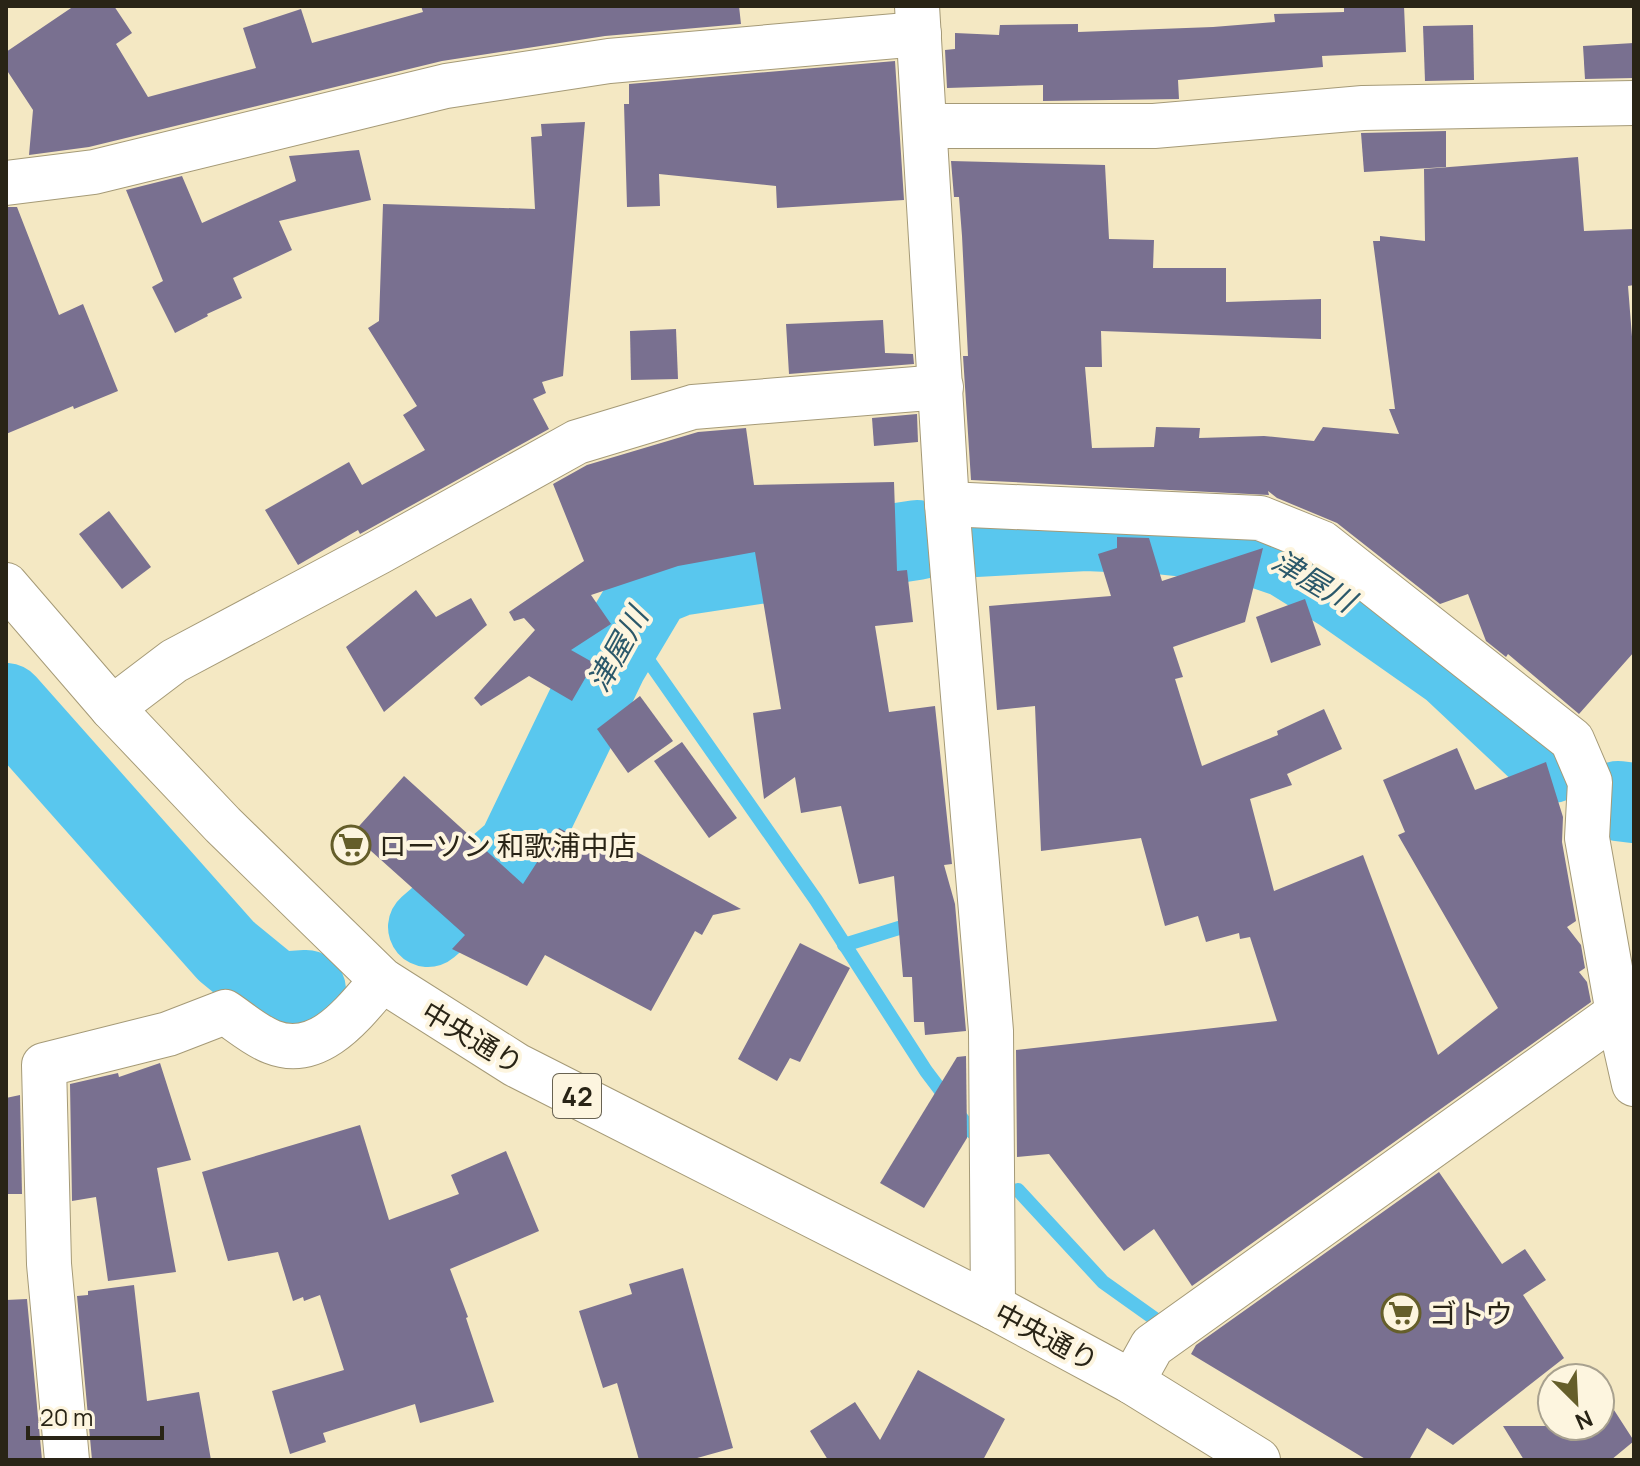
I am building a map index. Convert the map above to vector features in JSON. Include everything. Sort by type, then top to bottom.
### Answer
[{"type":"main road","points":[[6,183],[94,172],[446,86],[918,20],[947,504],[991,1031],[993,1307]]},
{"type":"main road","points":[[925,126],[1154,126],[1363,108],[1634,103]]},
{"type":"main road","points":[[112,708],[174,661],[577,442],[693,407],[941,387]]},
{"type":"main road","points":[[947,504],[1260,518],[1322,543],[1572,740],[1590,782],[1587,838],[1634,1084]]},
{"type":"main road","name":"中央通り","points":[[10,597],[223,825],[382,980],[516,1065],[993,1307],[1132,1382],[1258,1460]]},
{"type":"main road","points":[[67,1460],[49,1264],[44,1065],[168,1034],[225,1012],[271,1042],[293,1048],[313,1043],[331,1034],[351,1016],[382,980]]},
{"type":"main road","points":[[1132,1382],[1152,1346],[1618,1013]]},
{"type":"building","points":[[74,6],[114,6],[132,33],[116,44],[148,97],[256,68],[243,28],[301,9],[312,43],[423,12],[421,6],[739,6],[741,24],[605,36],[442,61],[89,147],[29,155],[33,110],[6,69],[6,52]]},
{"type":"building","points":[[1344,6],[1404,6],[1406,52],[1322,56],[1323,67],[1178,80],[1179,99],[1043,101],[1043,85],[947,88],[945,50],[955,49],[955,33],[999,35],[1000,25],[1078,24],[1078,32],[1213,27],[1275,22],[1274,14],[1344,12]]},
{"type":"building","points":[[1473,25],[1474,80],[1425,81],[1423,26]]},
{"type":"building","points":[[1634,43],[1634,78],[1585,79],[1583,46]]},
{"type":"building","points":[[895,61],[904,200],[777,208],[776,186],[659,174],[660,206],[627,207],[624,104],[629,104],[629,84]]},
{"type":"building","points":[[585,122],[563,376],[542,382],[546,393],[533,399],[549,429],[298,565],[265,510],[349,462],[362,485],[425,450],[403,415],[417,406],[368,328],[379,321],[383,204],[535,209],[531,137],[542,136],[541,124]]},
{"type":"building","points":[[1446,131],[1446,167],[1364,172],[1361,133]]},
{"type":"building","points":[[359,150],[371,200],[279,221],[292,250],[233,278],[242,298],[175,333],[152,287],[163,281],[126,190],[182,176],[202,223],[296,181],[289,156]]},
{"type":"building","points":[[1578,157],[1584,231],[1634,229],[1634,285],[1628,286],[1634,362],[1634,652],[1579,714],[1508,654],[1506,657],[1486,641],[1468,594],[1440,604],[1337,523],[1277,498],[1268,491],[1269,495],[971,480],[963,356],[968,356],[962,236],[959,197],[954,197],[951,161],[1105,165],[1109,239],[1154,240],[1153,268],[1226,268],[1226,302],[1321,299],[1321,339],[1101,331],[1102,367],[1085,367],[1092,448],[1154,447],[1156,427],[1200,428],[1199,438],[1264,436],[1314,441],[1323,427],[1399,434],[1389,409],[1395,409],[1373,241],[1380,241],[1380,236],[1425,241],[1424,169]]},
{"type":"building","points":[[6,207],[17,207],[59,315],[83,304],[118,391],[6,434]]},
{"type":"building","points":[[883,320],[885,353],[913,354],[914,364],[789,374],[786,324]]},
{"type":"building","points":[[676,329],[678,379],[631,380],[630,331]]},
{"type":"building","points":[[917,414],[918,442],[874,446],[872,418]]},
{"type":"building","points":[[746,428],[754,485],[894,482],[897,571],[907,570],[913,622],[875,626],[889,712],[935,706],[952,864],[944,865],[955,904],[966,1031],[925,1035],[924,1022],[914,1022],[912,977],[903,977],[894,876],[859,884],[841,806],[801,813],[795,777],[764,799],[753,713],[781,709],[755,552],[678,566],[591,595],[611,624],[571,650],[594,663],[572,701],[529,676],[481,706],[474,698],[535,630],[524,618],[514,621],[509,612],[584,561],[553,484],[587,465],[698,432]]},
{"type":"building","points":[[109,511],[151,567],[122,589],[79,534]]},
{"type":"building","points":[[1117,537],[1149,538],[1162,581],[1263,548],[1245,622],[1173,647],[1183,677],[1175,679],[1202,766],[1278,735],[1277,731],[1324,709],[1342,749],[1287,774],[1292,785],[1250,799],[1274,891],[1363,855],[1438,1055],[1498,1008],[1398,835],[1405,832],[1383,780],[1457,748],[1475,790],[1546,762],[1563,817],[1562,842],[1576,921],[1567,927],[1581,945],[1585,968],[1579,972],[1587,982],[1591,1002],[1192,1286],[1154,1229],[1124,1251],[1049,1154],[1017,1157],[1016,1050],[1277,1021],[1250,937],[1240,939],[1239,933],[1206,942],[1198,916],[1165,926],[1141,838],[1041,851],[1035,706],[997,710],[989,606],[1111,596],[1098,554],[1117,548]]},
{"type":"building","points":[[416,590],[436,617],[471,598],[487,625],[384,712],[346,647]]},
{"type":"building","points":[[1305,599],[1321,645],[1271,663],[1256,617]]},
{"type":"building","points":[[640,696],[673,741],[628,773],[597,729]]},
{"type":"building","points":[[682,742],[737,818],[709,838],[654,761]]},
{"type":"building","points":[[404,776],[523,884],[559,828],[620,861],[628,847],[741,909],[713,915],[702,935],[695,931],[651,1011],[545,955],[527,986],[452,949],[465,935],[352,834]]},
{"type":"building","points":[[800,943],[850,968],[800,1062],[790,1058],[777,1081],[738,1059]]},
{"type":"building","points":[[966,1056],[967,1138],[924,1208],[880,1183],[957,1057]]},
{"type":"building","points":[[160,1063],[191,1160],[157,1168],[176,1272],[108,1281],[96,1197],[72,1201],[70,1084],[118,1073],[119,1077]]},
{"type":"building","points":[[20,1095],[22,1194],[6,1194],[6,1098]]},
{"type":"building","points":[[360,1125],[389,1220],[459,1194],[451,1175],[506,1151],[539,1231],[450,1269],[494,1402],[420,1423],[415,1404],[323,1433],[326,1442],[290,1454],[272,1391],[344,1370],[320,1295],[293,1301],[278,1252],[228,1261],[202,1172]]},
{"type":"building","name":"ゴトウ","points":[[1439,1172],[1502,1264],[1525,1249],[1546,1280],[1523,1295],[1564,1358],[1559,1362],[1536,1362],[1536,1380],[1453,1445],[1427,1428],[1409,1460],[1367,1460],[1191,1354],[1196,1345]]},
{"type":"building","points":[[683,1268],[733,1448],[690,1460],[639,1460],[617,1383],[603,1388],[579,1311],[632,1294],[629,1284]]},
{"type":"building","points":[[134,1285],[147,1401],[199,1392],[211,1460],[92,1460],[77,1296],[88,1295],[88,1291]]},
{"type":"building","points":[[27,1299],[42,1460],[6,1460],[6,1300]]},
{"type":"building","points":[[918,1370],[1005,1419],[983,1460],[828,1460],[810,1431],[855,1402],[880,1440]]},
{"type":"building","points":[[1616,1413],[1634,1441],[1611,1460],[1524,1460],[1503,1426],[1536,1426],[1536,1442],[1616,1442]]},
{"type":"waterway","name":"津屋川","points":[[975,537],[1086,531],[1157,534],[1244,543],[1288,558],[1452,669],[1552,763]]},
{"type":"waterway","name":"津屋川","points":[[428,927],[517,850],[608,661],[652,587],[679,576],[917,540]]},
{"type":"waterway","points":[[608,661],[648,660],[816,900],[926,1071],[972,1132]]},
{"type":"waterway","name":"津屋川","points":[[6,703],[226,951],[276,992],[306,990]]},
{"type":"waterway","name":"津屋川","points":[[1618,801],[1634,803]]},
{"type":"waterway","points":[[844,945],[915,923]]},
{"type":"waterway","points":[[1018,1190],[1103,1282],[1155,1319]]},
{"type":"place","name":"ローソン 和歌浦中店","points":[[351,845]]},
{"type":"place","name":"ゴトウ","points":[[1401,1313]]}]
